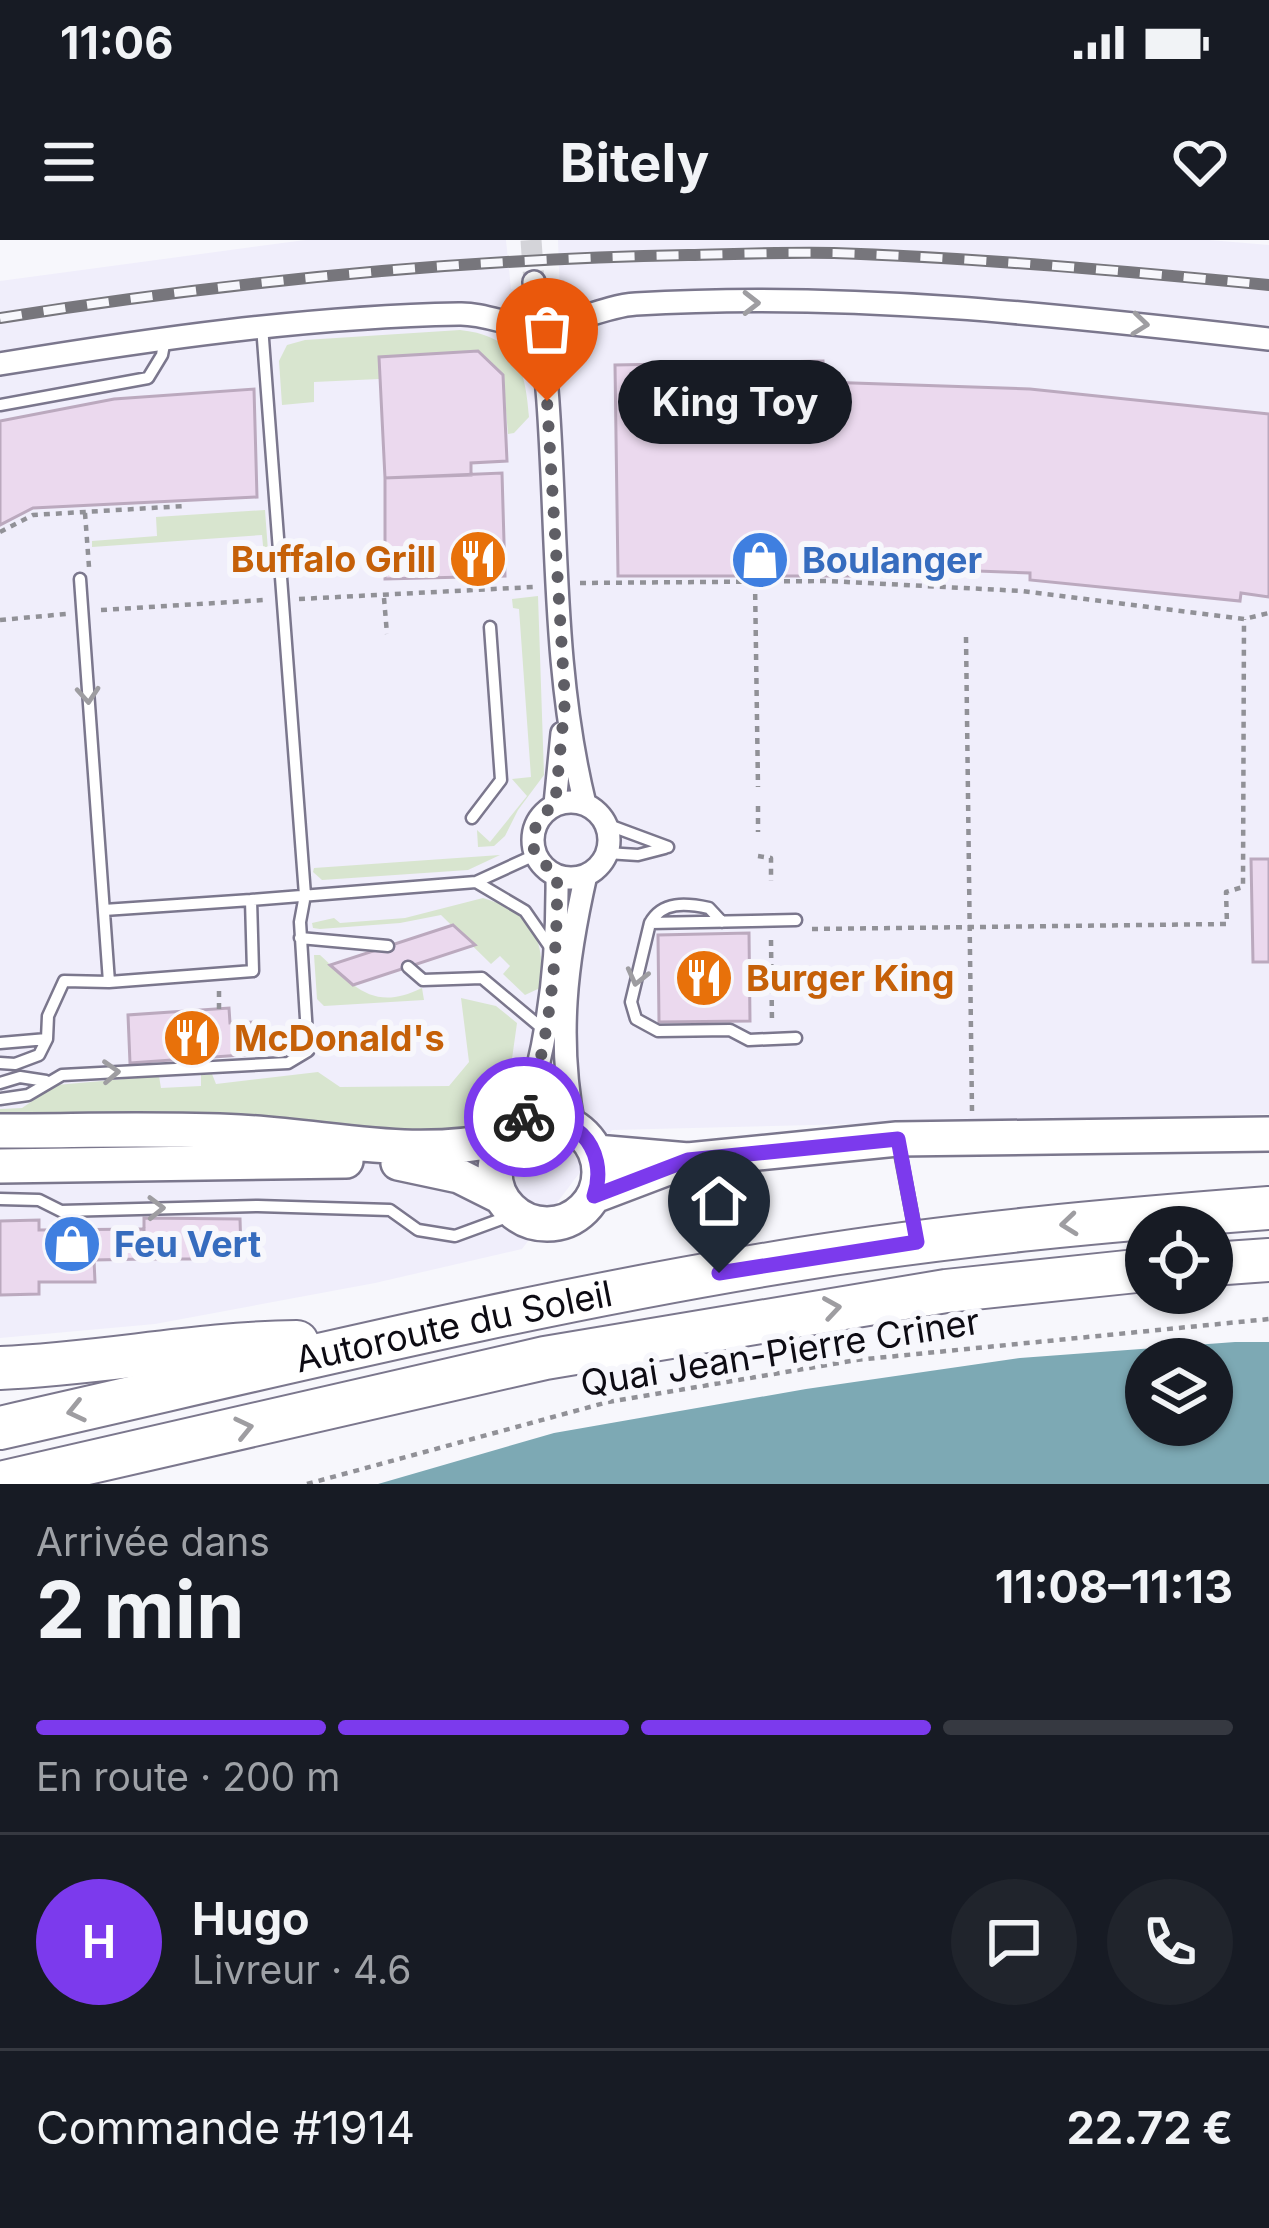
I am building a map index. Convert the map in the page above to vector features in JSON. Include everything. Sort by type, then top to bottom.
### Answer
[{"type":"highway","name":"Autoroute du Soleil","points":[[0,1428],[376,1342],[678,1280],[917,1242],[1269,1208]]},
{"type":"highway","points":[[1233,1263],[1269,1261]]},
{"type":"highway","name":"Autoroute du Soleil","points":[[0,1483],[545,1358],[946,1291],[1125,1272]]},
{"type":"highway","points":[[0,1368],[131,1358],[235,1342],[376,1342]]},
{"type":"highway","points":[[91,1484],[130,1454]]},
{"type":"main road","points":[[0,1131],[242,1132],[381,1148],[461,1148],[540,1119],[585,1139],[688,1160]]},
{"type":"main road","points":[[508,1206],[494,1173],[495,1161],[514,1132]]},
{"type":"main road","points":[[0,1166],[404,1163],[459,1176],[539,1224],[565,1221],[594,1196],[688,1160],[898,1139],[1269,1134]]},
{"type":"main road","points":[[585,1139],[600,1172],[594,1196]]},
{"type":"street","points":[[534,282],[542,328],[565,701],[585,804]]},
{"type":"street","points":[[0,364],[262,326],[468,314],[542,328],[598,308],[634,304],[769,302],[1018,310],[1269,339]]},
{"type":"street","points":[[555,805],[565,701]]},
{"type":"street","points":[[585,1139],[562,1054],[572,934],[586,875],[607,853],[606,824],[585,804],[565,801],[545,811],[533,832],[535,855],[557,876],[586,875]]},
{"type":"street","points":[[514,1132],[536,1083],[555,955],[557,876]]},
{"type":"street","points":[[543,1028],[565,1018]]},
{"type":"lane","points":[[0,1099],[28,1095],[62,1075],[288,1063],[308,1052],[300,938],[305,896],[262,326]]},
{"type":"lane","points":[[0,404],[148,378],[166,339]]},
{"type":"lane","points":[[80,579],[87,612],[109,982]]},
{"type":"lane","points":[[472,818],[502,780],[490,627]]},
{"type":"lane","points":[[606,824],[668,847],[638,855],[607,853]]},
{"type":"lane","points":[[104,910],[476,882],[535,855]]},
{"type":"lane","points":[[476,882],[526,911],[555,955]]},
{"type":"lane","points":[[0,1063],[29,1061],[39,1055],[47,1039],[48,1016],[64,982],[253,971],[251,900]]},
{"type":"lane","points":[[796,925],[650,923],[631,1002],[636,1018],[658,1031],[730,1030],[749,1040],[796,1038]]},
{"type":"lane","points":[[300,938],[388,946]]},
{"type":"lane","points":[[408,968],[423,980],[482,977],[543,1028]]},
{"type":"lane","points":[[0,1043],[47,1039]]},
{"type":"lane","points":[[0,1083],[20,1077],[46,1082]]},
{"type":"lane","points":[[898,1139],[917,1242]]},
{"type":"lane","points":[[0,1199],[39,1200],[61,1211],[258,1206],[390,1210],[418,1230],[436,1236],[471,1233],[508,1206]]},
{"type":"path","points":[[0,532],[33,515],[185,506]]},
{"type":"path","points":[[85,513],[87,612]]},
{"type":"path","points":[[0,620],[558,584],[828,581],[1022,591],[1244,619],[1269,613]]},
{"type":"path","points":[[755,582],[758,787]]},
{"type":"path","points":[[383,596],[387,634]]},
{"type":"path","points":[[796,925],[1227,924],[1226,892],[1243,887],[1244,871],[1244,619]]},
{"type":"path","points":[[966,637],[972,1111]]},
{"type":"path","points":[[758,806],[758,832]]},
{"type":"path","points":[[758,856],[771,858],[771,881]]},
{"type":"path","points":[[771,930],[772,1024]]},
{"type":"path","name":"Quai Jean-Pierre Criner","points":[[307,1484],[653,1394],[856,1360],[1269,1319]]},
{"type":"shaded area","points":[[305,240],[506,240],[511,289],[560,297],[558,240],[1209,240],[1269,245],[1269,1114],[612,1130],[522,1249],[375,1283],[155,1324],[0,1338],[0,281]]},
{"type":"green space","points":[[460,330],[494,339],[514,357],[525,384],[529,417],[514,433],[508,434],[503,375],[478,351],[380,357],[379,379],[314,382],[314,402],[282,405],[279,361],[287,345]]},
{"type":"green space","points":[[265,510],[268,551],[264,556],[262,535],[92,547],[92,541],[157,536],[156,517]]},
{"type":"green space","points":[[538,596],[544,775],[505,836],[494,846],[478,847],[477,830],[490,842],[527,796],[512,779],[531,777],[519,609],[513,608],[512,599]]},
{"type":"green space","points":[[500,855],[468,870],[322,880],[313,872],[314,868]]},
{"type":"green space","points":[[483,898],[513,911],[532,930],[541,955],[540,988],[525,995],[503,974],[510,966],[500,956],[491,964],[441,915],[320,929],[312,923],[334,918],[340,923],[405,918]]},
{"type":"green space","points":[[314,955],[377,997],[422,988],[424,1000],[324,1006],[317,999]]},
{"type":"green space","points":[[461,998],[496,1006],[517,1023],[510,1073],[519,1089],[497,1118],[463,1134],[0,1115],[0,1109],[22,1108],[56,1085],[159,1076],[161,1088],[201,1086],[201,1075],[212,1074],[216,1084],[318,1072],[340,1087],[449,1086],[469,1062]]},
{"type":"water","points":[[1233,1342],[1269,1342],[1269,1484],[378,1484],[554,1433],[1020,1358],[1125,1350],[1125,1446],[1233,1446]]},
{"type":"building","points":[[478,351],[503,375],[507,461],[471,463],[471,475],[385,478],[379,357]]},
{"type":"building","points":[[823,361],[824,382],[1030,389],[1269,414],[1269,597],[1241,593],[1240,601],[1030,580],[1030,573],[896,568],[896,576],[618,576],[615,365]]},
{"type":"building","points":[[254,389],[257,497],[33,508],[0,525],[0,421],[114,399]]},
{"type":"building","points":[[502,473],[505,576],[385,579],[385,478]]},
{"type":"building","points":[[1251,859],[1269,859],[1269,962],[1253,962]]},
{"type":"building","points":[[453,925],[475,945],[353,985],[330,965]]},
{"type":"building","name":"Burger King","points":[[749,933],[750,1021],[659,1022],[658,935]]},
{"type":"building","name":"McDonald's","points":[[229,1008],[230,1023],[254,1022],[256,1054],[130,1063],[128,1015]]},
{"type":"building","points":[[144,1218],[240,1219],[241,1251],[202,1251],[202,1259],[144,1259]]},
{"type":"building","name":"Feu Vert","points":[[39,1220],[39,1230],[144,1229],[144,1259],[94,1260],[95,1282],[39,1282],[39,1294],[0,1295],[0,1221]]},
{"type":"tunnel","points":[[531,240],[534,282]]},
{"type":"railway","points":[[0,318],[343,274],[688,255],[888,255],[1269,285]]},
{"type":"way so far","points":[[524,1117],[541,1054],[557,916],[557,876],[535,855],[533,832],[545,811],[555,805],[565,701],[547,401]]},
{"type":"place","name":"King Toy","points":[[547,401]]},
{"type":"place","name":"Buffalo Grill","points":[[478,559]]},
{"type":"place","name":"Boulanger","points":[[760,560]]},
{"type":"place","name":"Burger King","points":[[704,978]]},
{"type":"place","name":"McDonald's","points":[[192,1038]]},
{"type":"place","name":"Feu Vert","points":[[72,1244]]},
{"type":"route","points":[[524,1117],[521,1126],[540,1119],[562,1121],[585,1135],[596,1152],[600,1172],[594,1196],[688,1160],[898,1139],[917,1242],[719,1273]]}]
